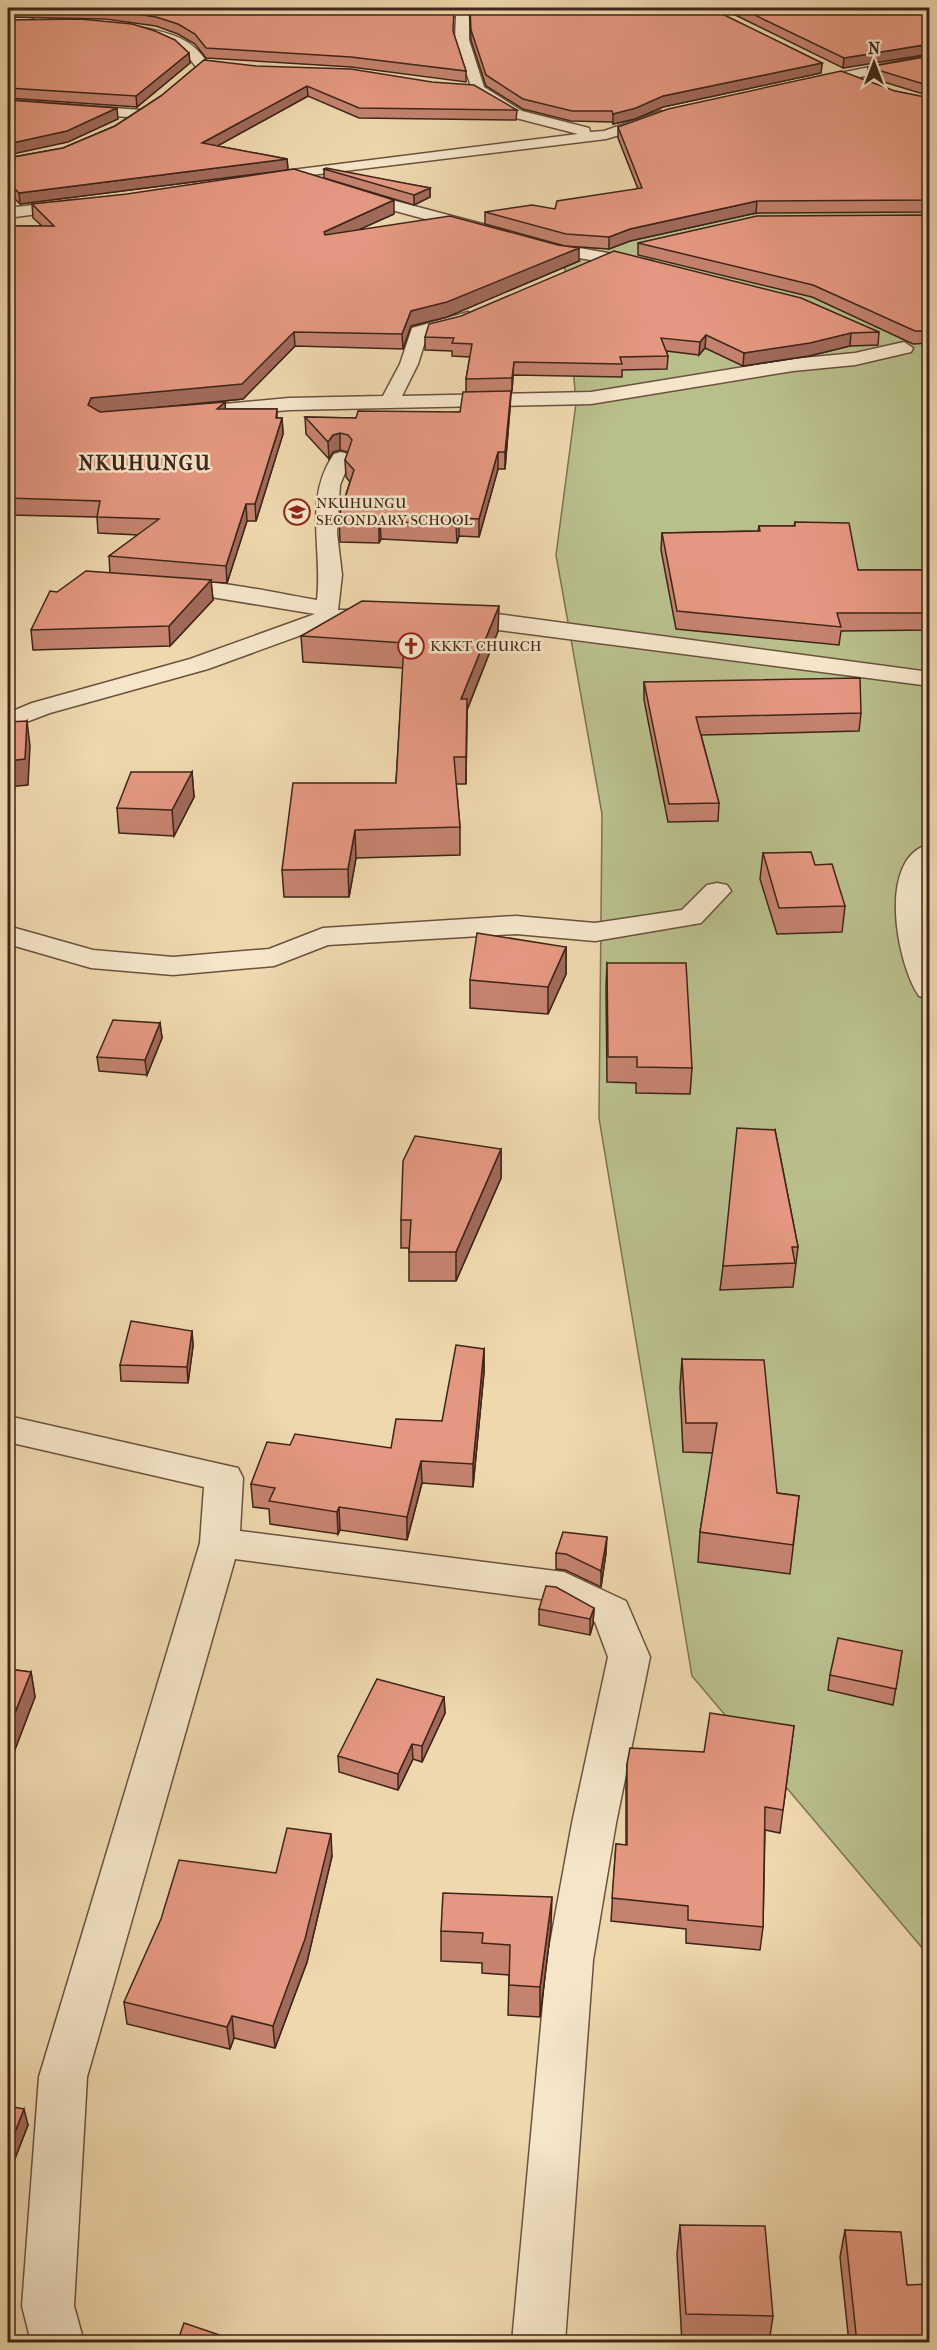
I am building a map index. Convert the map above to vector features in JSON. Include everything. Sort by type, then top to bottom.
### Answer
[{"type":"street","points":[[8,41],[34,22],[59,8]]},
{"type":"street","points":[[393,11],[462,10],[462,40],[472,89],[517,114],[547,123],[606,135]]},
{"type":"street","points":[[8,23],[57,23]]},
{"type":"street","points":[[119,27],[174,40],[191,49],[197,68],[219,67]]},
{"type":"street","points":[[786,88],[840,75],[930,59]]},
{"type":"street","points":[[819,65],[871,86]]},
{"type":"street","points":[[8,104],[146,110],[112,129]]},
{"type":"street","points":[[239,182],[606,135],[675,111]]},
{"type":"street","points":[[294,174],[333,188],[498,234]]},
{"type":"street","points":[[8,213],[88,203]]},
{"type":"street","points":[[520,241],[564,253],[613,256],[659,268]]},
{"type":"street","points":[[581,269],[642,245]]},
{"type":"street","points":[[390,401],[409,364],[420,332],[454,323],[486,309]]},
{"type":"street","points":[[171,414],[289,404],[591,398],[793,365],[855,359],[904,348],[882,338]]},
{"type":"street","points":[[326,614],[331,575],[326,533],[329,485],[341,458]]},
{"type":"street","points":[[143,585],[211,590],[326,614],[397,615]]},
{"type":"street","points":[[8,722],[41,708],[199,664],[326,614]]},
{"type":"street","points":[[432,617],[490,620],[930,679]]},
{"type":"street","points":[[930,852],[913,874],[908,900],[912,929],[930,990]]},
{"type":"street","points":[[8,935],[92,959],[173,966],[274,957],[323,937],[516,926],[595,932],[691,917],[717,891]]},
{"type":"street","points":[[8,1429],[224,1478],[220,1543],[63,2078],[48,2306],[57,2343]]},
{"type":"street","points":[[220,1543],[564,1587],[612,1612],[629,1657],[594,1823],[570,1960],[539,2343]]},
{"type":"green space","points":[[785,209],[929,209],[929,1956],[692,1676],[599,1118],[602,814],[556,555],[576,403],[564,258],[656,229]]},
{"type":"building","points":[[16,8],[454,9],[453,31],[466,71],[351,57],[206,48],[195,34],[178,24],[156,17],[104,9]]},
{"type":"building","points":[[470,8],[710,8],[822,63],[663,96],[636,108],[613,114],[612,111],[572,111],[523,99],[486,75],[471,30]]},
{"type":"building","points":[[740,8],[930,8],[930,44],[844,58]]},
{"type":"building","points":[[80,19],[132,24],[155,31],[175,40],[189,53],[136,96],[8,88],[8,20]]},
{"type":"building","points":[[930,56],[930,86],[868,67]]},
{"type":"building","points":[[204,60],[256,66],[351,69],[432,82],[474,85],[517,110],[359,108],[307,86],[202,143],[287,159],[19,193],[8,182],[8,158],[63,148],[115,126],[161,96]]},
{"type":"building","points":[[841,71],[895,91],[930,98],[930,200],[757,201],[630,229],[609,237],[566,234],[485,212],[532,205],[555,209],[557,201],[642,188],[618,127],[668,109]]},
{"type":"building","points":[[8,100],[117,108],[67,131],[8,144]]},
{"type":"building","points":[[294,169],[394,200],[324,232],[325,235],[450,216],[558,245],[579,248],[447,302],[411,311],[402,334],[294,332],[242,384],[91,398],[88,405],[100,412],[225,402],[217,409],[277,409],[276,418],[282,418],[255,504],[246,504],[226,566],[109,556],[159,519],[97,517],[100,501],[8,498],[8,226],[54,226],[32,204],[127,194]]},
{"type":"building","points":[[324,169],[430,188],[414,195]]},
{"type":"building","points":[[930,215],[930,331],[915,331],[813,285],[638,243],[757,216]]},
{"type":"building","points":[[614,251],[801,298],[879,332],[851,333],[810,343],[744,353],[706,335],[700,342],[661,338],[668,356],[620,357],[622,364],[514,362],[512,378],[466,379],[472,344],[452,343],[454,338],[425,337],[429,324],[461,316]]},
{"type":"building","points":[[511,391],[505,452],[498,452],[479,519],[459,518],[456,525],[380,521],[379,525],[340,524],[339,516],[354,470],[345,460],[352,440],[348,435],[340,433],[333,435],[328,442],[305,417],[356,418],[358,411],[460,412],[463,392]]},
{"type":"building","points":[[795,522],[849,523],[858,570],[930,570],[930,613],[837,613],[841,627],[677,611],[662,533],[760,531],[759,526],[795,526]]},
{"type":"building","points":[[86,571],[211,580],[169,626],[31,630],[50,591],[57,592]]},
{"type":"building","points":[[362,601],[499,606],[461,699],[467,699],[466,757],[454,757],[460,827],[355,830],[348,869],[282,870],[293,783],[396,783],[404,643],[301,636]]},
{"type":"building","points":[[860,678],[861,713],[696,717],[719,803],[669,804],[644,682]]},
{"type":"building","points":[[27,721],[25,759],[8,761],[8,722]]},
{"type":"building","points":[[131,772],[192,772],[172,810],[117,808]]},
{"type":"building","points":[[811,852],[815,865],[832,864],[845,906],[779,908],[763,853]]},
{"type":"building","points":[[477,933],[566,947],[548,987],[470,980]]},
{"type":"building","points":[[607,963],[686,963],[692,1068],[637,1067],[637,1057],[608,1057]]},
{"type":"building","points":[[113,1020],[160,1023],[145,1060],[97,1057]]},
{"type":"building","points":[[737,1128],[775,1130],[798,1247],[792,1247],[795,1263],[723,1266]]},
{"type":"building","points":[[415,1136],[501,1149],[456,1252],[409,1252],[411,1220],[401,1220],[403,1161]]},
{"type":"building","points":[[131,1321],[192,1331],[187,1367],[120,1365]]},
{"type":"building","points":[[456,1345],[484,1349],[473,1464],[421,1461],[407,1517],[339,1507],[337,1512],[269,1501],[275,1488],[251,1484],[267,1442],[290,1445],[295,1434],[391,1448],[396,1419],[442,1421]]},
{"type":"building","points":[[682,1359],[764,1360],[777,1493],[799,1496],[793,1545],[700,1532],[717,1423],[686,1423]]},
{"type":"building","points":[[563,1532],[607,1537],[601,1571],[566,1554],[556,1553]]},
{"type":"building","points":[[546,1586],[556,1587],[594,1608],[590,1619],[539,1609]]},
{"type":"building","points":[[838,1638],[902,1651],[896,1689],[830,1675]]},
{"type":"building","points":[[8,1669],[31,1672],[9,1728],[8,1727]]},
{"type":"building","points":[[377,1679],[444,1697],[422,1746],[412,1744],[398,1774],[338,1756]]},
{"type":"building","points":[[710,1713],[794,1726],[783,1810],[765,1807],[763,1927],[688,1920],[688,1906],[612,1898],[616,1844],[627,1845],[627,1764],[630,1748],[704,1752]]},
{"type":"building","points":[[287,1828],[331,1834],[305,1939],[273,2026],[232,2016],[227,2027],[124,2002],[161,1919],[179,1860],[276,1873]]},
{"type":"building","points":[[930,1886],[930,1900],[925,1898]]},
{"type":"building","points":[[443,1893],[552,1897],[540,1987],[509,1985],[510,1945],[482,1943],[483,1933],[441,1931]]},
{"type":"building","points":[[8,2106],[24,2109],[10,2145],[8,2145]]},
{"type":"building","points":[[680,2225],[765,2226],[773,2316],[686,2314]]},
{"type":"building","points":[[845,2230],[901,2232],[907,2285],[930,2284],[930,2343],[857,2343]]},
{"type":"building","points":[[184,2323],[243,2343],[177,2343]]},
{"type":"place","name":"NKUHUNGU SECONDARY SCHOOL","points":[[297,512]]},
{"type":"place","name":"KKKT CHURCH","points":[[411,646]]},
{"type":"district","name":"NKUHUNGU","points":[[145,463]]}]
